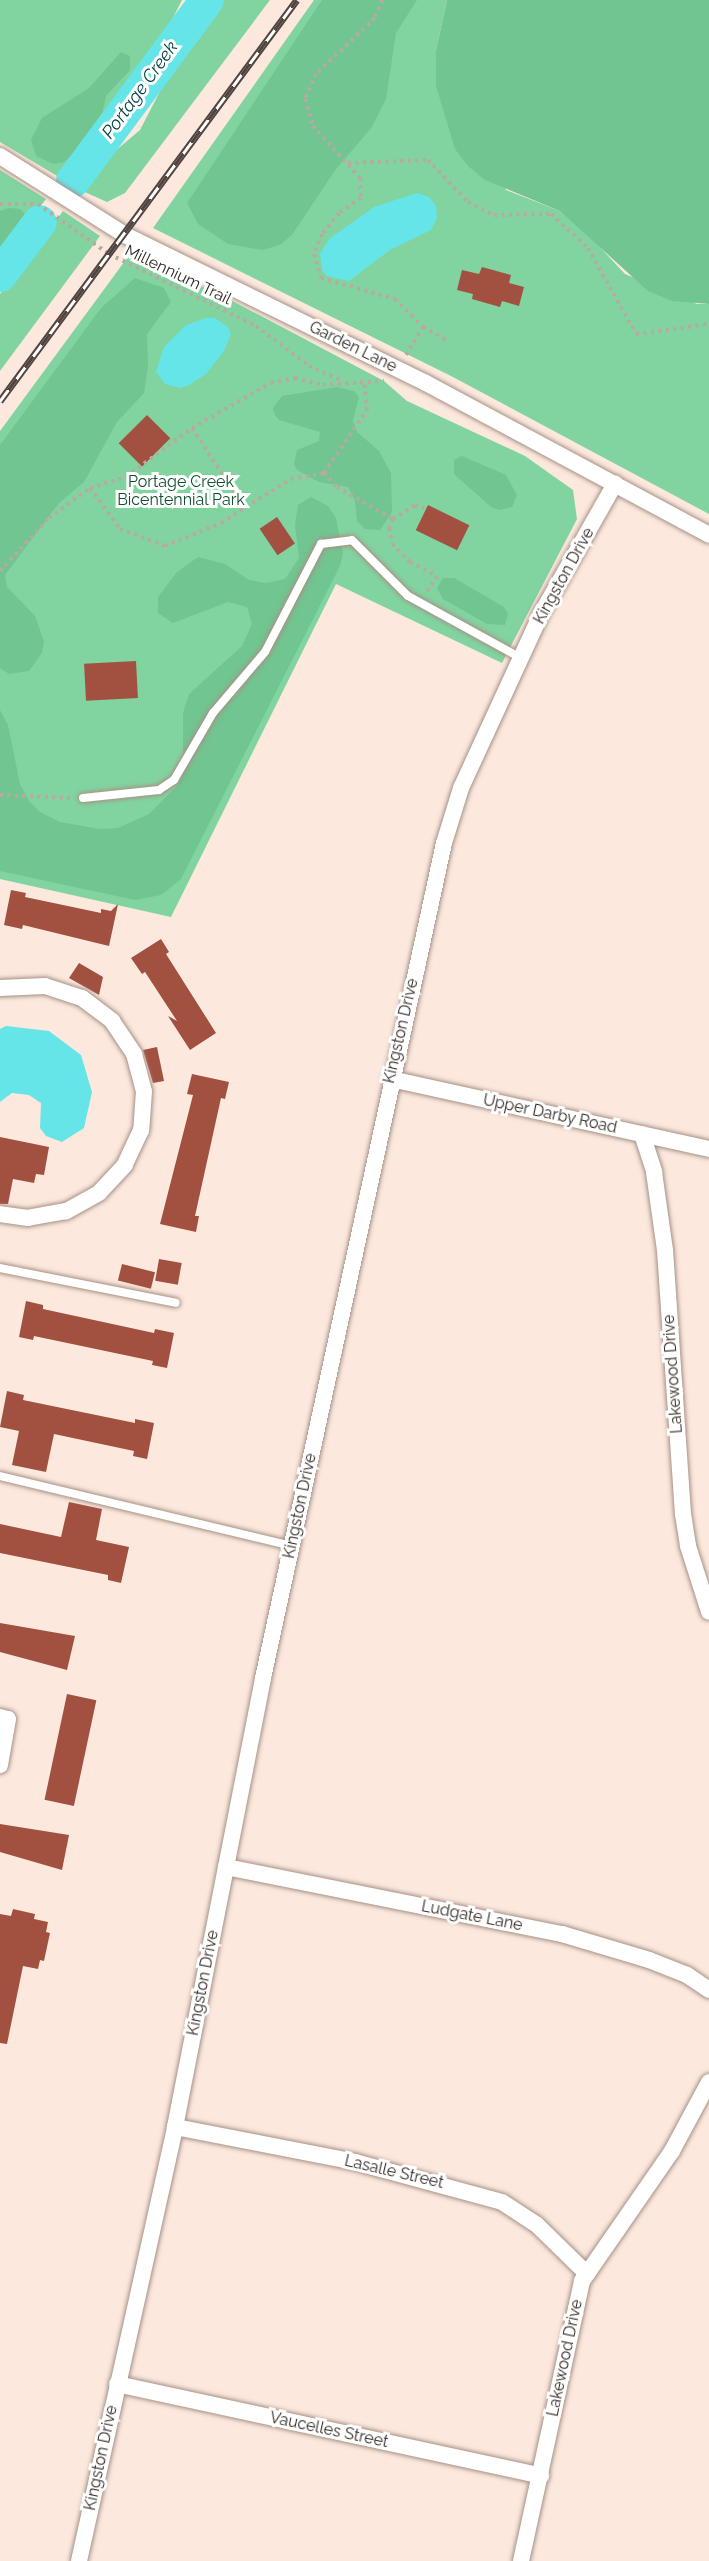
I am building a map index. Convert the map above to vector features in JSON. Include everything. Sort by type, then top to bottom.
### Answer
[{"type":"street","name":"Garden Lane","points":[[0,156],[125,235],[426,383],[709,535]]},
{"type":"street","name":"Kingston Drive","points":[[79,2561],[175,2127],[291,1546],[444,843],[461,788],[541,614],[615,484]]},
{"type":"street","points":[[0,988],[45,986],[82,998],[112,1021],[134,1054],[144,1091],[137,1138],[125,1165],[99,1193],[66,1211],[28,1218],[0,1214]]},
{"type":"street","name":"Upper Darby Road","points":[[391,1079],[709,1149]]},
{"type":"street","name":"Lakewood Drive","points":[[642,1134],[654,1172],[665,1250],[683,1514],[688,1546],[709,1612]]},
{"type":"street","points":[[0,1717],[8,1719],[0,1765]]},
{"type":"street","name":"Ludgate Lane","points":[[226,1867],[562,1934],[650,1960],[687,1975],[709,1990]]},
{"type":"street","name":"Lakewood Drive","points":[[521,2561],[575,2301],[587,2274],[672,2151],[709,2082]]},
{"type":"street","name":"Lasalle Street","points":[[175,2127],[355,2162],[502,2202],[537,2225],[587,2274]]},
{"type":"street","name":"Vaucelles Street","points":[[117,2384],[540,2476]]},
{"type":"lane","points":[[82,798],[159,790],[174,780],[213,713],[265,652],[321,544],[352,540],[408,596],[521,658]]},
{"type":"lane","points":[[0,1268],[176,1303]]},
{"type":"lane","points":[[0,1476],[291,1546]]},
{"type":"path","points":[[382,0],[375,18],[316,74],[305,99],[313,126],[360,178],[361,198],[339,213],[322,234],[314,254],[321,278],[395,299],[423,327],[448,341]]},
{"type":"path","points":[[347,163],[428,160],[468,202],[494,215],[551,214],[588,248],[636,334],[709,324]]},
{"type":"path","name":"Millennium Trail","points":[[0,204],[38,204],[109,254],[256,326],[309,366],[343,381],[323,385],[295,378],[271,383],[192,428]]},
{"type":"path","points":[[90,488],[120,529],[165,546],[221,523],[291,479],[324,473],[367,410],[365,385]]},
{"type":"path","points":[[0,571],[49,518],[90,488],[126,477],[192,428],[244,507]]},
{"type":"path","points":[[324,473],[337,487],[393,519]]},
{"type":"path","points":[[420,603],[437,576],[410,562],[392,544],[389,528],[393,519],[415,505],[425,508]]},
{"type":"path","points":[[0,795],[44,800],[82,798]]},
{"type":"green space","points":[[0,0],[182,0],[135,93],[64,180],[0,142]]},
{"type":"green space","points":[[219,0],[270,0],[125,193],[107,202],[78,189],[94,169],[140,130],[170,72],[196,39]]},
{"type":"green space","points":[[314,0],[447,0],[436,50],[506,190],[560,211],[583,229],[625,274],[697,304],[709,304],[709,514],[451,376],[153,228]]},
{"type":"green space","points":[[322,0],[417,0],[396,33],[386,99],[372,127],[336,169],[292,235],[280,245],[262,250],[228,244],[198,224],[187,203]]},
{"type":"green space","points":[[447,0],[709,0],[709,304],[672,301],[648,291],[560,211],[485,180],[468,166],[455,149],[436,86],[436,50]]},
{"type":"green space","points":[[121,52],[130,56],[130,70],[106,96],[101,119],[82,148],[64,162],[53,164],[36,156],[31,140],[42,118],[89,88]]},
{"type":"green space","points":[[0,170],[46,199],[0,258]]},
{"type":"green space","points":[[9,208],[20,209],[27,216],[0,254],[0,211]]},
{"type":"green space","points":[[63,211],[100,236],[0,371],[0,294]]},
{"type":"green space","name":"Portage Creek Bicentennial Park","points":[[130,254],[223,296],[384,381],[407,401],[525,456],[573,490],[577,519],[502,663],[336,584],[171,917],[0,879],[0,431]]},
{"type":"green space","points":[[135,278],[164,288],[171,302],[147,334],[148,367],[144,393],[117,422],[84,482],[59,503],[5,575],[7,587],[35,616],[44,641],[42,653],[29,671],[9,674],[0,668],[0,445],[101,308]]},
{"type":"green space","points":[[337,387],[354,391],[359,397],[353,421],[357,432],[379,451],[391,473],[392,512],[380,530],[365,529],[357,521],[355,501],[348,487],[319,482],[297,470],[294,464],[297,450],[319,441],[320,432],[279,420],[275,415],[273,408],[282,396]]},
{"type":"green space","points":[[462,456],[506,475],[517,495],[512,507],[499,510],[491,507],[454,474],[454,460]]},
{"type":"green space","points":[[311,497],[328,506],[336,518],[343,553],[340,566],[181,879],[161,895],[135,900],[0,871],[0,710],[8,725],[20,784],[29,801],[40,812],[60,822],[100,829],[118,828],[149,814],[176,787],[183,773],[183,713],[189,694],[242,646],[252,624],[247,607],[228,602],[173,623],[158,613],[158,597],[177,572],[198,557],[225,564],[249,580],[266,583],[285,579],[299,558],[295,525],[298,505]]},
{"type":"green space","points":[[443,578],[454,578],[504,607],[508,614],[505,625],[487,624],[443,599],[437,588]]},
{"type":"water","points":[[417,193],[429,197],[436,206],[437,218],[431,230],[390,250],[349,281],[327,276],[322,270],[320,254],[329,239],[374,207]]},
{"type":"water","points":[[206,318],[215,318],[228,327],[231,334],[224,351],[206,374],[189,385],[180,388],[165,384],[156,372],[164,347],[186,325]]},
{"type":"water","points":[[6,1026],[49,1031],[81,1055],[92,1092],[84,1128],[62,1142],[46,1136],[40,1128],[41,1103],[29,1095],[12,1093],[0,1102],[0,1029]]},
{"type":"building","points":[[482,267],[511,275],[509,283],[524,287],[519,306],[502,301],[500,307],[472,299],[473,294],[457,290],[462,270],[479,274]]},
{"type":"building","points":[[147,415],[170,438],[142,467],[119,443]]},
{"type":"building","points":[[428,505],[469,525],[457,550],[416,530]]},
{"type":"building","points":[[277,517],[295,544],[277,555],[260,529]]},
{"type":"building","points":[[136,661],[138,698],[86,701],[84,664]]},
{"type":"building","points":[[11,890],[26,893],[25,897],[101,913],[101,909],[111,911],[118,904],[109,946],[23,925],[22,929],[4,925]]},
{"type":"building","points":[[161,939],[169,952],[166,954],[216,1033],[190,1050],[168,1016],[177,1021],[145,972],[142,974],[131,958]]},
{"type":"building","points":[[79,963],[103,977],[99,995],[69,978]]},
{"type":"building","points":[[157,1047],[164,1081],[153,1083],[143,1050]]},
{"type":"building","points":[[192,1074],[229,1082],[225,1099],[221,1098],[195,1216],[199,1216],[196,1232],[160,1224],[193,1095],[187,1094]]},
{"type":"building","points":[[0,1137],[49,1147],[44,1175],[36,1174],[34,1183],[13,1179],[8,1204],[0,1204]]},
{"type":"building","points":[[159,1259],[182,1263],[178,1285],[155,1281]]},
{"type":"building","points":[[122,1264],[155,1272],[151,1289],[118,1280]]},
{"type":"building","points":[[26,1301],[43,1305],[43,1309],[154,1333],[155,1329],[174,1333],[167,1368],[152,1365],[153,1361],[34,1336],[33,1340],[19,1337]]},
{"type":"building","points":[[7,1391],[24,1395],[23,1400],[135,1423],[135,1419],[154,1423],[147,1459],[133,1456],[134,1451],[54,1434],[46,1472],[12,1465],[19,1431],[0,1427]]},
{"type":"building","points":[[69,1502],[102,1509],[96,1540],[129,1547],[121,1583],[108,1580],[108,1575],[0,1553],[0,1524],[61,1537]]},
{"type":"building","points":[[0,1623],[75,1636],[67,1670],[0,1652]]},
{"type":"building","points":[[67,1694],[96,1700],[74,1806],[45,1800]]},
{"type":"building","points":[[0,1824],[69,1835],[62,1870],[0,1852]]},
{"type":"building","points":[[13,1909],[35,1914],[34,1919],[48,1922],[46,1932],[50,1933],[44,1961],[40,1960],[38,1969],[23,1966],[7,2044],[0,2043],[0,1914],[11,1916]]},
{"type":"waterway","name":"Portage Creek","points":[[73,181],[207,0]]},
{"type":"waterway","name":"Portage Creek","points":[[0,275],[40,222]]},
{"type":"railway","points":[[0,401],[297,0]]}]
